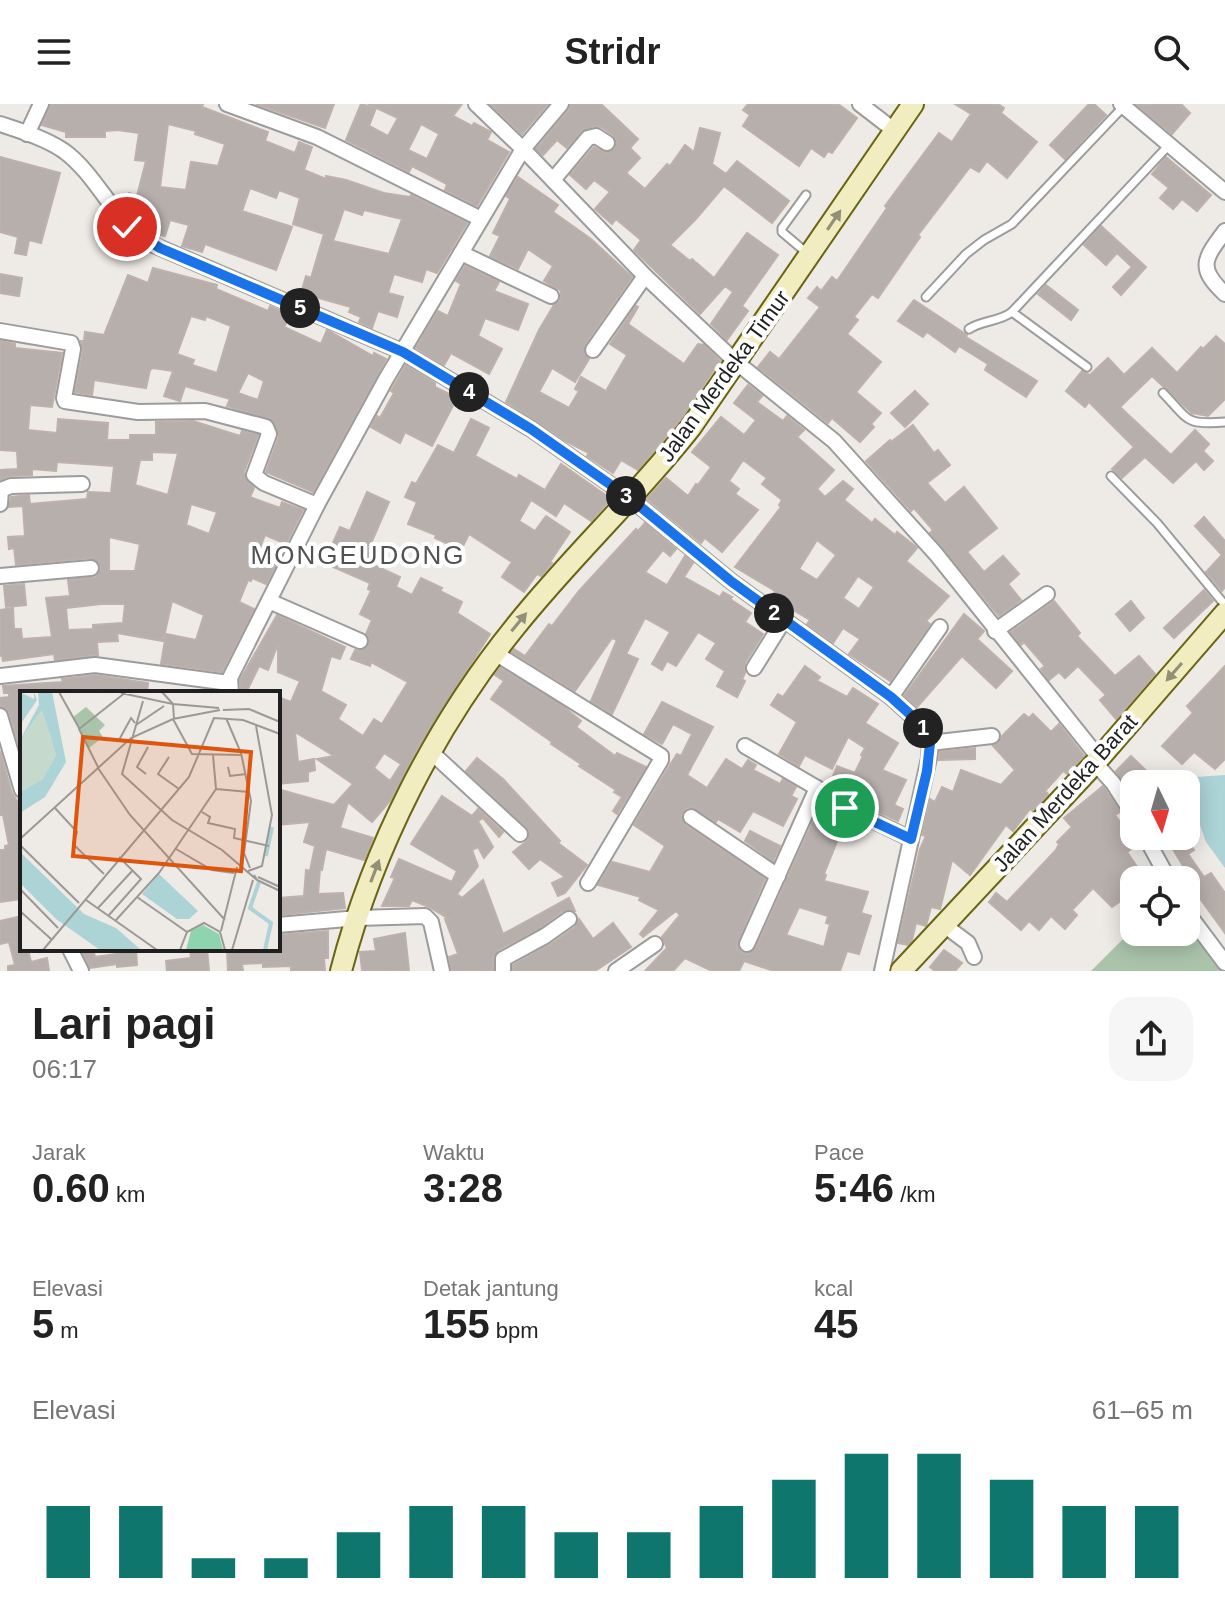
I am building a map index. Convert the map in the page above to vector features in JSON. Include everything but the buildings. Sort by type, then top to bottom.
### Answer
[{"type":"main road","name":"Jalan Merdeka Timur","points":[[341,971],[375,869],[431,752],[495,653],[528,611],[631,499],[682,438],[913,104]]},
{"type":"main road","name":"Jalan Merdeka Barat","points":[[901,971],[1097,761],[1225,613]]},
{"type":"street","points":[[27,134],[41,104]]},
{"type":"street","points":[[227,104],[317,137],[481,219]]},
{"type":"street","points":[[476,104],[645,276],[736,362],[834,441],[936,554],[1120,794]]},
{"type":"street","points":[[0,676],[95,665],[230,688],[317,505],[403,352],[523,149],[561,104]]},
{"type":"street","points":[[860,104],[895,131]]},
{"type":"street","points":[[1122,105],[1225,192]]},
{"type":"street","points":[[0,124],[64,152],[127,227],[149,243],[403,352],[531,429],[631,499],[732,582],[891,697],[923,726],[930,743],[927,771],[882,971]]},
{"type":"street","points":[[553,180],[590,136],[607,143]]},
{"type":"street","points":[[1225,231],[1212,249],[1206,268],[1211,281],[1225,294]]},
{"type":"street","points":[[461,253],[551,296]]},
{"type":"street","points":[[593,350],[645,276]]},
{"type":"street","points":[[0,331],[71,343],[73,349],[65,401],[138,412],[205,411],[266,427],[269,434],[254,475],[264,483],[317,505]]},
{"type":"street","points":[[0,504],[1,490],[11,486],[82,484]]},
{"type":"street","points":[[0,576],[91,568]]},
{"type":"street","points":[[995,631],[1047,594]]},
{"type":"street","points":[[269,601],[360,641]]},
{"type":"street","points":[[754,668],[784,620]]},
{"type":"street","points":[[891,697],[940,627]]},
{"type":"street","points":[[495,653],[662,758],[588,883]]},
{"type":"street","points":[[0,716],[6,754],[20,786]]},
{"type":"street","points":[[930,743],[992,736]]},
{"type":"street","points":[[745,746],[817,788],[826,798],[911,839]]},
{"type":"street","points":[[431,752],[520,834]]},
{"type":"street","points":[[747,944],[817,788]]},
{"type":"street","points":[[691,817],[778,876]]},
{"type":"street","points":[[280,925],[425,916],[431,922],[442,971]]},
{"type":"street","points":[[503,971],[503,959],[569,919]]},
{"type":"street","points":[[944,925],[968,943],[974,957]]},
{"type":"street","points":[[1200,930],[1225,963]]},
{"type":"street","points":[[616,971],[655,944]]},
{"type":"street","points":[[71,951],[81,971]]},
{"type":"lane","points":[[926,297],[966,254],[1012,224],[1122,105]]},
{"type":"lane","points":[[969,329],[976,324],[1006,317],[1012,312],[1169,145]]},
{"type":"lane","points":[[806,195],[782,232],[810,256]]},
{"type":"lane","points":[[1012,312],[1087,367]]},
{"type":"lane","points":[[1163,393],[1197,424],[1225,422]]},
{"type":"lane","points":[[1111,476],[1157,523],[1225,605]]},
{"type":"green space","points":[[1200,928],[1225,964],[1225,971],[1091,971],[1120,942],[1120,946],[1200,946]]},
{"type":"water","points":[[1225,775],[1225,868],[1206,842],[1200,825],[1200,777]]},
{"type":"district","name":"MONGEUDONG","points":[[358,555]]},
{"type":"route","points":[[127,227],[160,248],[403,352],[531,429],[631,499],[732,582],[891,697],[923,726],[930,743],[927,771],[911,839],[845,808]]}]
